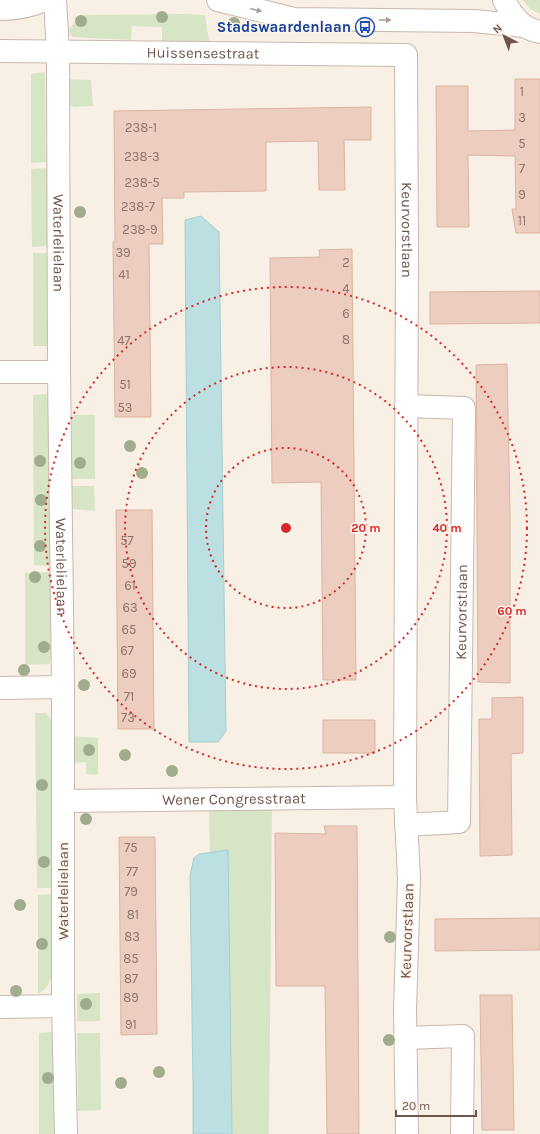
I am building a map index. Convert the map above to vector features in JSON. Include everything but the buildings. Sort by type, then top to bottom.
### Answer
[{"type":"street","points":[[0,8],[12,9],[33,5],[44,0]]},
{"type":"street","name":"Waterlelielaan","points":[[55,0],[58,52],[59,372],[63,687],[63,1006],[66,1134]]},
{"type":"street","points":[[218,0],[294,19],[474,20],[532,29]]},
{"type":"street","points":[[504,0],[512,15],[532,29]]},
{"type":"street","name":"Huissensestraat","points":[[0,51],[406,55]]},
{"type":"street","name":"Keurvorstlaan","points":[[406,55],[405,797],[409,879],[404,1038],[407,1134]]},
{"type":"street","points":[[0,372],[59,372]]},
{"type":"street","name":"Keurvorstlaan","points":[[406,406],[464,408],[458,822],[406,825]]},
{"type":"street","points":[[0,688],[63,687]]},
{"type":"street","name":"Wener Congresstraat","points":[[63,801],[405,797]]},
{"type":"street","points":[[0,1007],[63,1006]]},
{"type":"street","points":[[404,1038],[463,1036],[462,1134]]},
{"type":"green space","points":[[523,0],[540,0],[540,14],[530,9]]},
{"type":"green space","points":[[82,15],[205,15],[209,41],[162,42],[162,27],[132,26],[131,40],[72,37],[68,30]]},
{"type":"green space","points":[[45,72],[46,162],[31,163],[31,74]]},
{"type":"green space","points":[[68,79],[91,80],[93,106],[74,107],[68,104]]},
{"type":"green space","points":[[47,168],[47,246],[32,247],[31,169]]},
{"type":"green space","points":[[33,253],[48,253],[49,340],[47,346],[33,346]]},
{"type":"green space","points":[[47,394],[49,401],[51,566],[34,565],[33,395]]},
{"type":"green space","points":[[74,415],[95,415],[95,479],[71,479],[72,417]]},
{"type":"green space","points":[[72,486],[94,486],[95,511],[73,509]]},
{"type":"green space","points":[[50,572],[51,658],[49,664],[25,665],[25,573]]},
{"type":"green space","points":[[35,713],[46,713],[50,718],[53,732],[55,888],[37,888]]},
{"type":"green space","points":[[73,736],[98,738],[98,775],[86,774],[86,762],[74,763]]},
{"type":"green space","points":[[209,807],[272,807],[269,1134],[232,1134],[228,851],[210,852]]},
{"type":"green space","points":[[54,894],[54,972],[48,985],[38,994],[38,895]]},
{"type":"green space","points":[[100,993],[100,1021],[77,1021],[77,994]]},
{"type":"green space","points":[[53,1032],[56,1134],[39,1134],[39,1033]]},
{"type":"green space","points":[[77,1033],[100,1033],[101,1110],[78,1111]]},
{"type":"water","points":[[201,216],[219,232],[226,731],[218,742],[189,742],[185,220]]},
{"type":"water","points":[[228,850],[232,1134],[193,1134],[190,875],[194,858],[199,854]]},
{"type":"place","name":"Stadswaardenlaan","points":[[365,27]]}]
